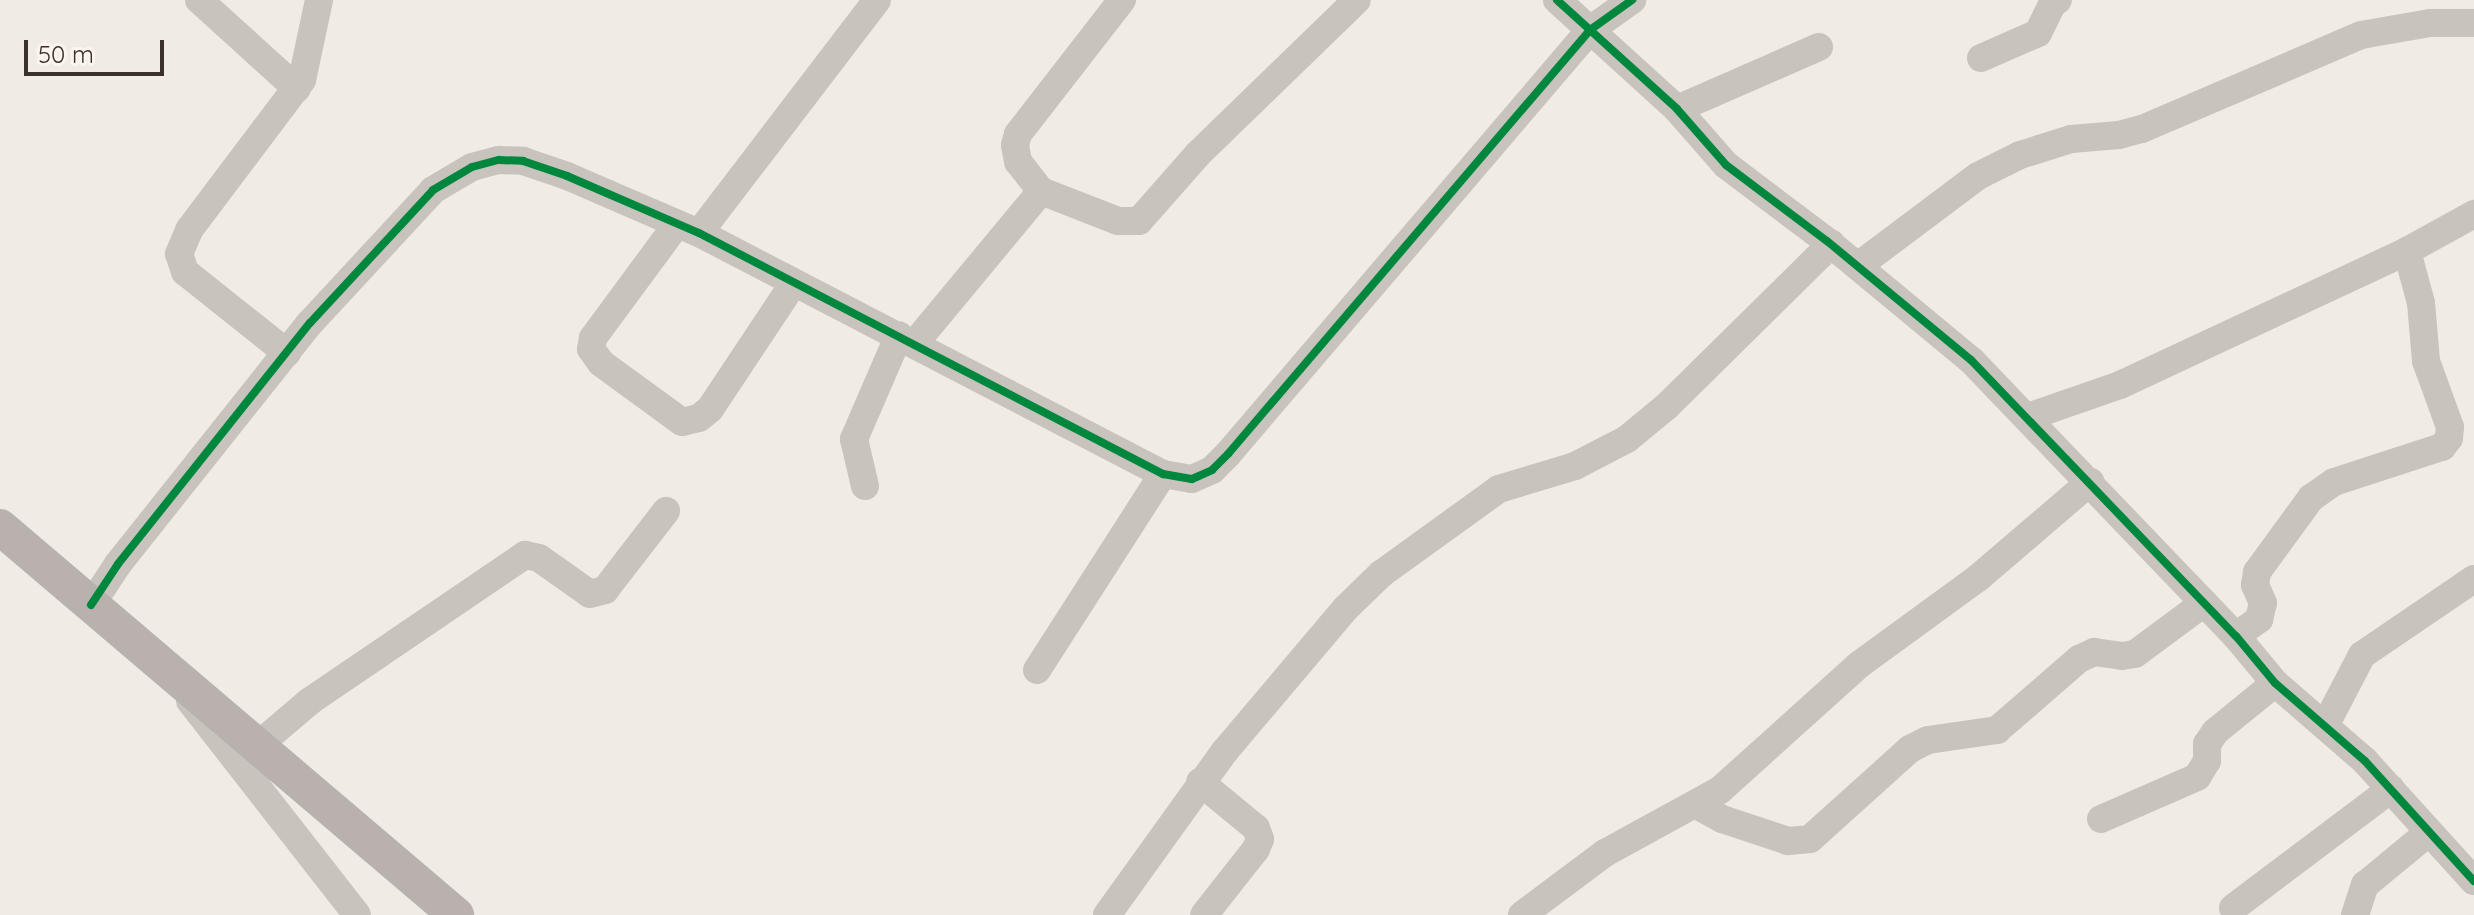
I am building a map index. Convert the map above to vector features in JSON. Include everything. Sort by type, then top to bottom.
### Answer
[{"type":"main road","points":[[0,527],[456,915]]},
{"type":"street","points":[[199,0],[297,89]]},
{"type":"street","points":[[287,353],[185,272],[179,254],[189,230],[297,89],[306,68],[319,0]]},
{"type":"street","points":[[793,284],[710,409],[699,418],[682,422],[601,363],[591,349],[593,338],[877,0]]},
{"type":"street","points":[[1122,0],[1018,134],[1015,145],[1018,162],[1041,191],[1118,221],[1139,221],[1198,154],[1357,0]]},
{"type":"street","points":[[1557,0],[1677,109],[1726,165],[1831,244],[1971,360],[2236,636],[2275,683],[2391,789],[2474,881]]},
{"type":"street","points":[[91,605],[118,564],[310,323],[433,190],[472,167],[499,160],[523,161],[567,176],[688,228],[1163,474],[1192,479],[1212,470],[1228,454],[1590,30],[1632,0]]},
{"type":"street","points":[[1981,58],[2038,33],[2052,4],[2058,0]]},
{"type":"street","points":[[1858,266],[1978,176],[2020,155],[2071,139],[2119,135],[2142,129],[2361,35],[2430,23],[2474,23]]},
{"type":"street","points":[[1677,109],[1819,47]]},
{"type":"street","points":[[865,486],[854,439],[907,339],[1041,191]]},
{"type":"street","points":[[2028,417],[2120,385],[2407,251],[2474,214]]},
{"type":"street","points":[[1107,915],[1200,782],[1346,608],[1381,574],[1499,489],[1575,466],[1627,439],[1667,406],[1831,244]]},
{"type":"street","points":[[2236,636],[2259,619],[2263,603],[2255,585],[2257,572],[2311,498],[2334,482],[2442,447],[2449,438],[2450,427],[2426,361],[2421,303],[2407,251]]},
{"type":"street","points":[[1037,670],[1163,474]]},
{"type":"street","points":[[1522,915],[1605,853],[1720,790],[1860,664],[1985,573],[2090,482]]},
{"type":"street","points":[[256,747],[310,701],[525,555],[539,558],[590,594],[611,586],[666,511]]},
{"type":"street","points":[[2325,726],[2362,655],[2474,579]]},
{"type":"street","points":[[1696,805],[1722,819],[1788,841],[1810,839],[1910,749],[1928,740],[1997,730],[2079,659],[2094,652],[2122,656],[2135,654],[2204,603]]},
{"type":"street","points":[[164,665],[357,915]]},
{"type":"street","points":[[2101,819],[2197,777],[2207,761],[2207,744],[2215,732],[2275,683]]},
{"type":"street","points":[[1200,782],[1256,828],[1260,839],[1256,849],[1204,915]]},
{"type":"street","points":[[2233,908],[2391,789]]},
{"type":"street","points":[[2355,915],[2365,885],[2429,832]]},
{"type":"cycle path","points":[[1557,0],[1677,109],[1726,165],[1827,241],[1971,360],[2236,636],[2275,683],[2365,761],[2474,881]]},
{"type":"cycle path","points":[[91,605],[118,564],[310,323],[433,190],[472,167],[499,160],[523,161],[567,176],[699,233],[1163,474],[1192,479],[1212,470],[1228,454],[1590,30],[1632,0]]}]
